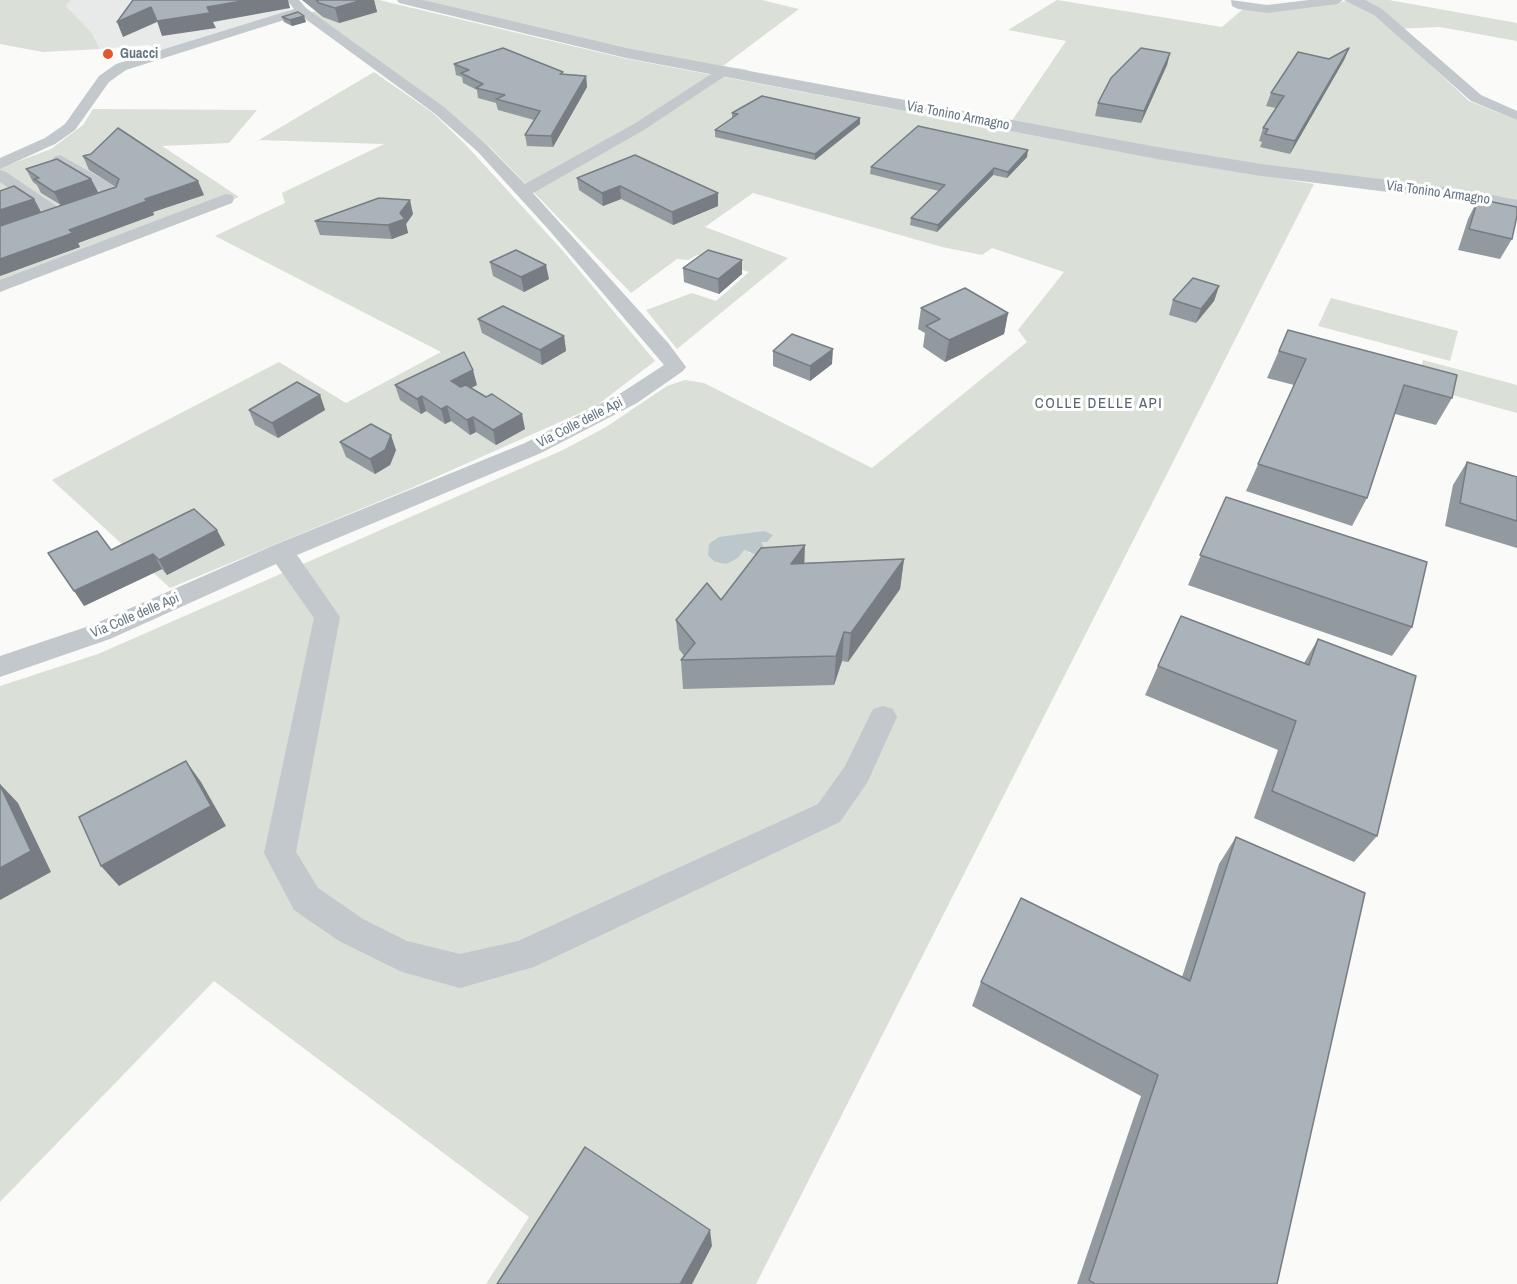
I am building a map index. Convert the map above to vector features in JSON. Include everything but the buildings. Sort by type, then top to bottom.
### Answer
[{"type":"street","name":"Via Tonino Armagno","points":[[404,0],[626,53],[1157,153],[1261,170],[1467,196],[1517,206]]},
{"type":"street","points":[[1237,0],[1236,3],[1242,6],[1268,9],[1337,0]]},
{"type":"street","points":[[1350,0],[1363,3],[1378,12],[1476,98],[1517,116]]},
{"type":"street","points":[[0,164],[38,147],[70,127],[109,75],[140,60],[209,41],[297,6]]},
{"type":"street","name":"Via Colle delle Api","points":[[0,666],[101,632],[281,552],[533,448],[629,398],[676,367],[663,348],[524,191],[483,149],[439,110],[297,6]]},
{"type":"street","points":[[524,191],[639,127],[724,72]]},
{"type":"street","points":[[38,147],[116,194],[39,221]]},
{"type":"street","points":[[0,175],[59,214]]},
{"type":"street","points":[[0,286],[226,199]]},
{"type":"street","points":[[281,552],[327,616],[280,853],[306,899],[351,930],[402,956],[460,971],[522,956],[829,813],[856,774],[883,717]]},
{"type":"shaded area","points":[[0,0],[71,0],[66,6],[91,32],[100,49],[43,52],[0,44]]},
{"type":"shaded area","points":[[71,0],[284,0],[291,8],[287,12],[165,51],[148,45],[100,49],[91,32],[66,6]]},
{"type":"shaded area","points":[[356,0],[379,0],[623,58],[1153,158],[1314,184],[756,1284],[486,1284],[529,1217],[214,981],[0,1202],[0,686],[98,654],[563,450],[606,427],[667,386],[685,380],[704,383],[872,468],[1027,342],[1018,330],[1064,272],[992,248],[982,255],[942,247],[753,193],[705,227],[788,258],[677,349],[646,310],[692,293],[716,301],[749,272],[697,255],[688,260],[677,259],[631,293],[491,148],[447,112],[309,13]],"holes":[[[764,531],[761,542],[750,553],[744,550],[726,564],[715,562],[708,556],[745,535]]]},
{"type":"shaded area","points":[[419,0],[762,0],[799,9],[723,66],[749,70],[742,73],[635,52]]},
{"type":"shaded area","points":[[1057,0],[1222,27],[1243,9],[1364,0],[1389,0],[1517,23],[1517,41],[1440,27],[1392,29],[1469,101],[1517,120],[1517,202],[1247,164],[1011,122],[1066,41],[1008,30]]},
{"type":"shaded area","points":[[374,72],[433,113],[466,145],[563,251],[655,361],[596,406],[409,489],[170,588],[52,480],[279,362],[346,403],[441,352],[215,236],[285,203],[282,193],[384,144],[259,140]]},
{"type":"shaded area","points":[[93,109],[257,110],[229,143],[162,146],[239,197],[0,291],[0,168],[51,149],[83,125]]},
{"type":"shaded area","points":[[1331,298],[1458,331],[1450,361],[1318,326]]},
{"type":"shaded area","points":[[1423,360],[1517,385],[1517,413],[1416,385]]},
{"type":"shaded area","points":[[764,531],[773,535],[767,542],[761,542],[764,547],[757,555],[744,550],[738,558],[726,564],[715,562],[708,556],[709,544],[719,537]]},
{"type":"place","name":"Guacci","points":[[108,54]]},
{"type":"district","name":"COLLE DELLE API","points":[[1099,404]]}]
